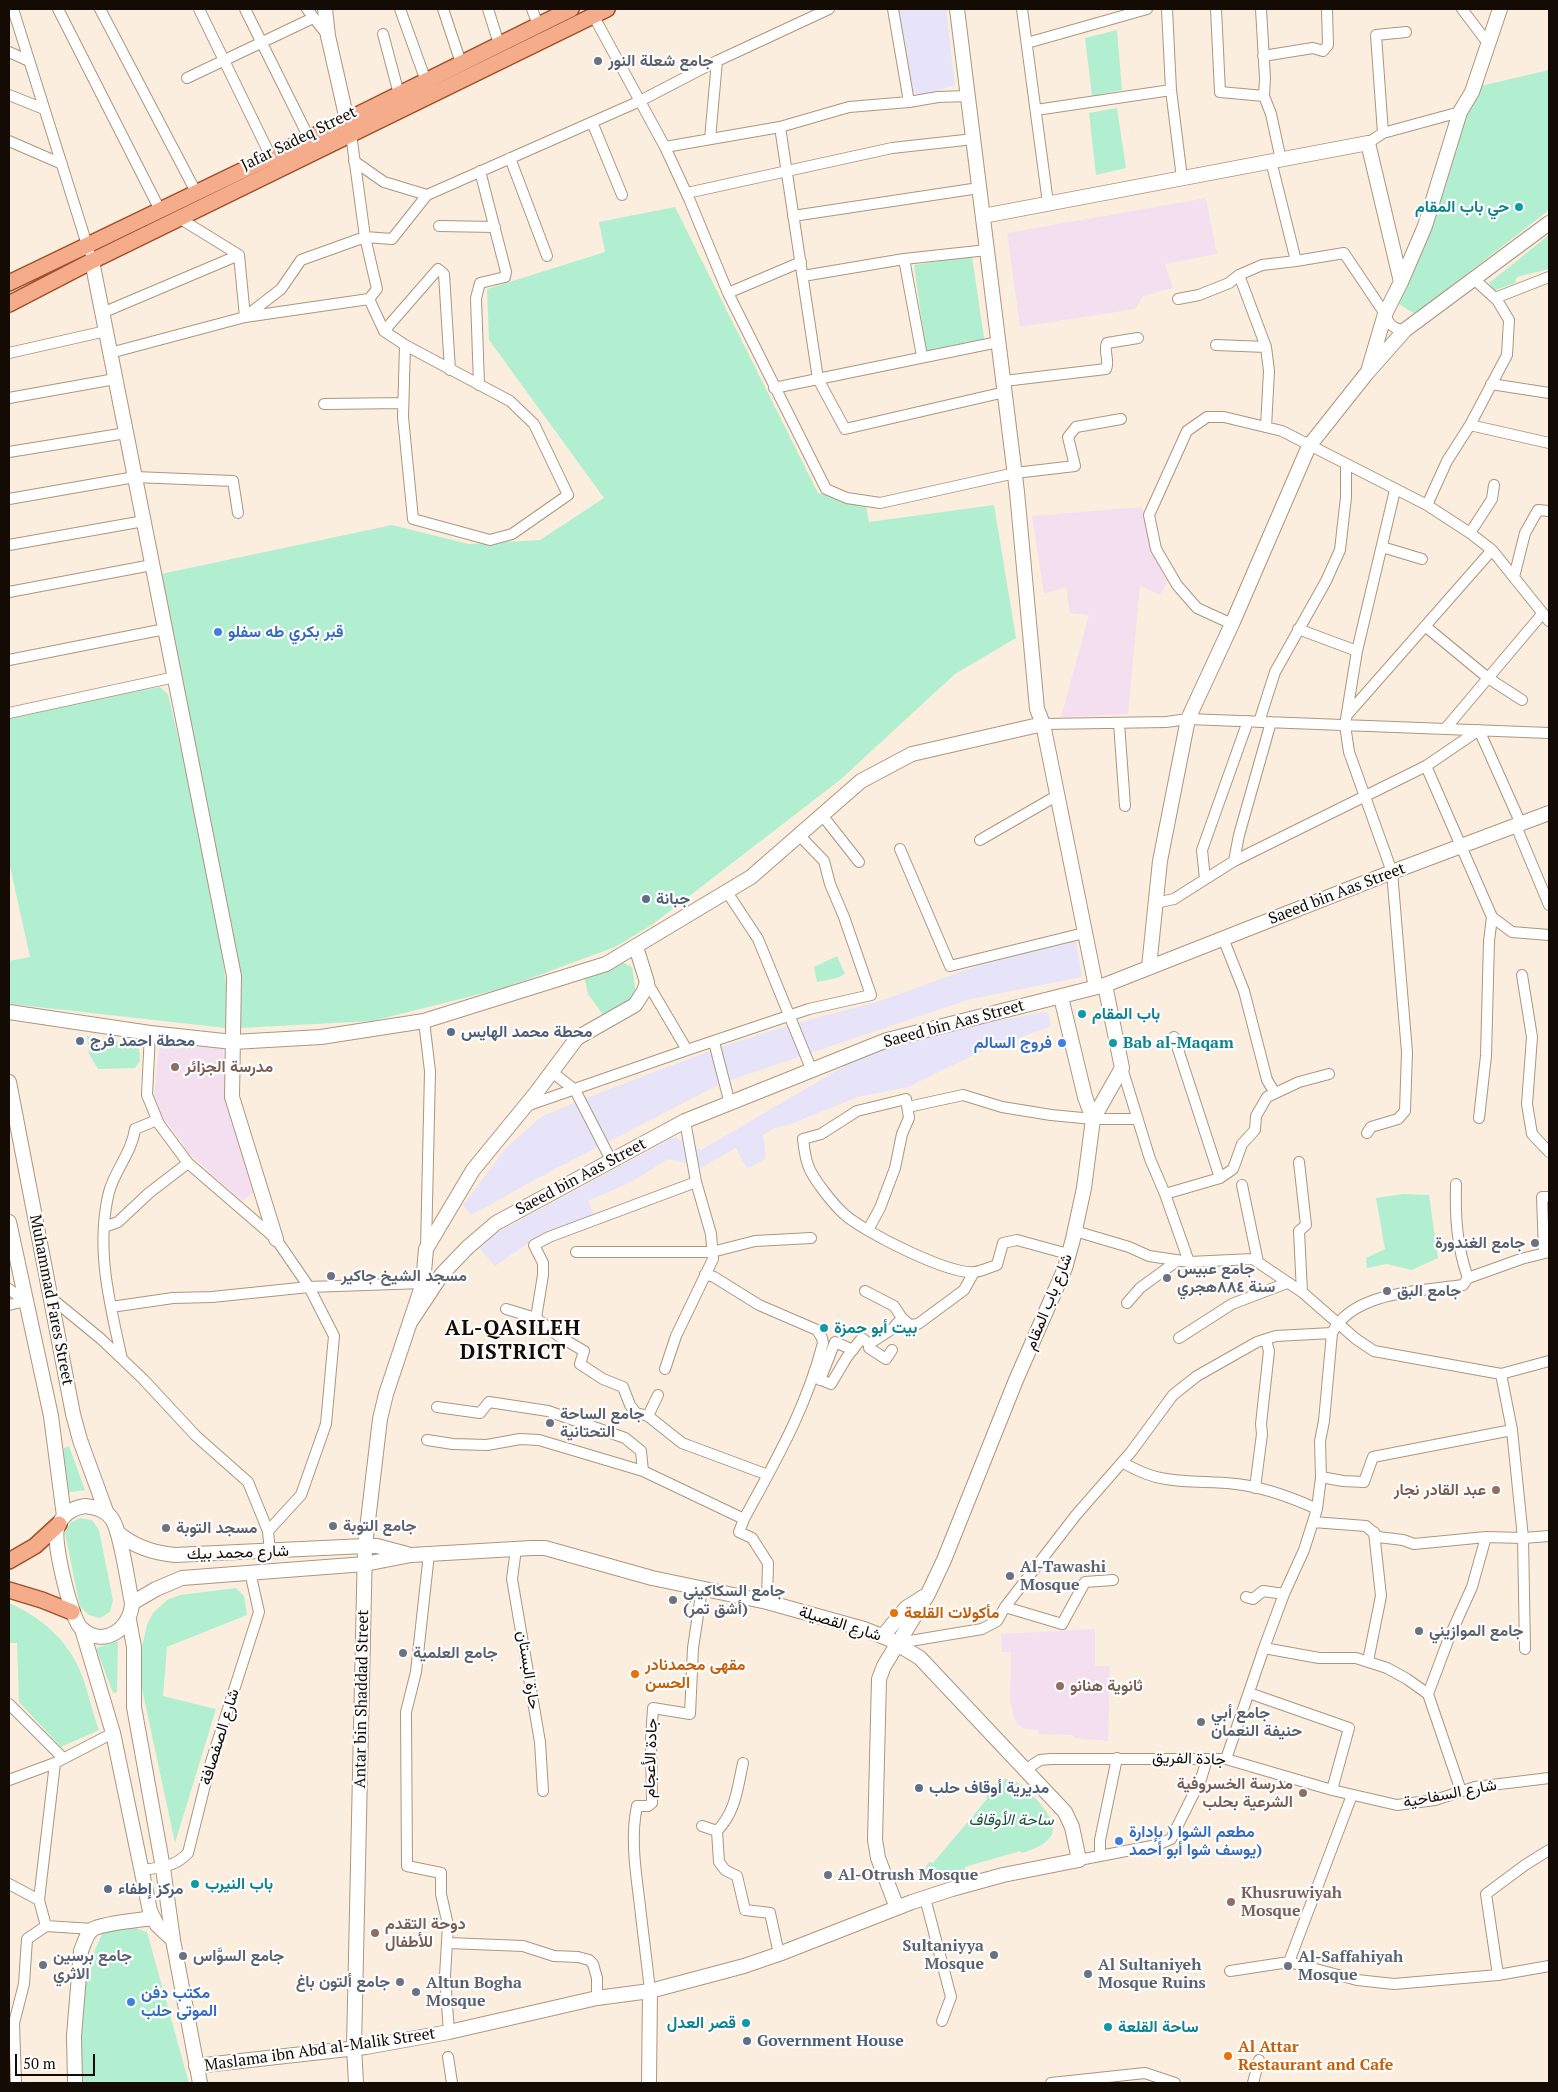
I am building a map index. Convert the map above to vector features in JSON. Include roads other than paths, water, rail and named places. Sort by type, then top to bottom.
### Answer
[{"type":"main road","name":"Jafar Sadeq Street","points":[[9,282],[88,246],[309,138],[349,127],[399,94],[571,9]]},
{"type":"main road","name":"Jafar Sadeq Street","points":[[9,304],[180,218],[349,127],[600,12]]},
{"type":"main road","points":[[9,1561],[35,1546],[61,1520]]},
{"type":"main road","points":[[9,1590],[72,1612]]},
{"type":"street","points":[[58,9],[160,210]]},
{"type":"street","points":[[100,9],[196,192]]},
{"type":"street","points":[[198,9],[271,157]]},
{"type":"street","points":[[245,9],[309,138]]},
{"type":"street","points":[[307,9],[328,36]]},
{"type":"street","points":[[110,353],[245,317],[369,299],[377,289],[365,237],[349,127],[328,36],[325,9]]},
{"type":"street","points":[[400,9],[426,81]]},
{"type":"street","points":[[442,9],[461,63]]},
{"type":"street","points":[[488,9],[499,44]]},
{"type":"street","points":[[532,9],[538,25]]},
{"type":"street","points":[[245,317],[281,289],[301,260],[365,237],[392,239],[426,195],[640,101],[717,61],[829,9]]},
{"type":"street","points":[[893,9],[909,102]]},
{"type":"street","points":[[957,9],[1015,474],[1037,709],[1043,724],[1058,795],[1084,933],[1150,1159],[1165,1194],[1189,1262]]},
{"type":"street","points":[[1022,9],[1048,203]]},
{"type":"street","points":[[1027,43],[1147,9]]},
{"type":"street","points":[[1167,9],[1171,90],[1182,178]]},
{"type":"street","points":[[1216,9],[1220,92],[1264,96]]},
{"type":"street","points":[[1261,9],[1265,78],[1264,96],[1271,114],[1276,161],[1296,260]]},
{"type":"street","points":[[1263,56],[1313,48],[1323,52],[1328,45],[1327,9]]},
{"type":"street","points":[[1462,9],[1487,42]]},
{"type":"street","points":[[1367,373],[1385,314],[1425,226],[1460,112],[1472,92],[1487,42],[1500,9]]},
{"type":"street","points":[[17,10],[29,61],[92,261],[234,976],[232,1096],[276,1239]]},
{"type":"street","points":[[600,12],[640,101],[687,193],[728,293],[826,489],[847,498],[880,502],[1015,474],[1075,466],[1068,437],[1076,427],[1120,419]]},
{"type":"street","points":[[187,78],[313,18]]},
{"type":"street","points":[[1383,133],[1376,35],[1406,32]]},
{"type":"street","points":[[383,34],[399,94]]},
{"type":"street","points":[[9,52],[29,61]]},
{"type":"street","points":[[710,139],[717,61]]},
{"type":"street","points":[[1036,110],[1171,90]]},
{"type":"street","points":[[9,95],[44,109]]},
{"type":"street","points":[[665,147],[780,127],[849,107],[909,102],[938,97],[968,96]]},
{"type":"street","points":[[983,216],[1368,143],[1383,133],[1460,112]]},
{"type":"street","points":[[592,122],[622,195]]},
{"type":"street","points":[[780,127],[818,379],[844,429],[1004,387],[1106,369],[1108,364],[1105,346],[1107,343],[1138,338]]},
{"type":"street","points":[[687,193],[892,148],[974,139]]},
{"type":"street","points":[[9,141],[62,164]]},
{"type":"street","points":[[1368,143],[1401,282]]},
{"type":"street","points":[[510,158],[547,256]]},
{"type":"street","points":[[354,161],[384,182],[426,195]]},
{"type":"street","points":[[479,385],[476,298],[480,283],[506,277],[480,171]]},
{"type":"street","points":[[793,216],[980,188]]},
{"type":"street","points":[[180,218],[239,255]]},
{"type":"street","points":[[1148,967],[1160,861],[1188,719],[1232,624],[1309,446],[1367,373],[1405,330],[1475,280],[1549,223]]},
{"type":"street","points":[[439,226],[495,227]]},
{"type":"street","points":[[803,276],[904,258],[987,250]]},
{"type":"street","points":[[1178,299],[1199,295],[1229,283],[1239,275],[1262,265],[1344,253],[1385,314],[1389,324],[1397,330],[1405,330]]},
{"type":"street","points":[[102,313],[239,255]]},
{"type":"street","points":[[239,255],[245,317]]},
{"type":"street","points":[[904,258],[922,356]]},
{"type":"street","points":[[728,293],[801,262]]},
{"type":"street","points":[[384,331],[438,269],[444,274],[450,370]]},
{"type":"street","points":[[1239,275],[1266,347],[1269,371],[1266,427]]},
{"type":"street","points":[[1496,298],[1549,277]]},
{"type":"street","points":[[1427,505],[1447,461],[1470,425],[1507,355],[1509,320],[1496,298],[1475,280]]},
{"type":"street","points":[[369,299],[384,331],[405,346],[510,401],[534,424],[568,495],[512,534],[490,540],[413,519],[403,417],[405,346]]},
{"type":"street","points":[[9,353],[106,331]]},
{"type":"street","points":[[774,388],[922,356],[998,342]]},
{"type":"street","points":[[1216,345],[1266,347]]},
{"type":"street","points":[[9,398],[115,379]]},
{"type":"street","points":[[1491,384],[1549,393]]},
{"type":"street","points":[[324,404],[403,403]]},
{"type":"street","points":[[1232,624],[1198,608],[1177,585],[1156,549],[1150,515],[1187,431],[1207,417],[1224,417],[1282,431],[1427,505],[1492,550],[1546,617],[1488,678],[1445,729]]},
{"type":"street","points":[[1470,425],[1549,444]]},
{"type":"street","points":[[9,452],[126,433]]},
{"type":"street","points":[[1205,879],[1202,850],[1253,721],[1275,672],[1326,581],[1340,550],[1346,497],[1346,464]]},
{"type":"street","points":[[9,499],[135,477],[233,481],[238,513]]},
{"type":"street","points":[[1470,533],[1492,500],[1494,485]]},
{"type":"street","points":[[1367,1133],[1371,1127],[1402,1117],[1406,1106],[1407,1052],[1392,872],[1349,752],[1346,720],[1357,651],[1395,490]]},
{"type":"street","points":[[1514,578],[1526,533],[1538,510],[1549,511]]},
{"type":"street","points":[[9,545],[144,521]]},
{"type":"street","points":[[1382,547],[1422,559]]},
{"type":"street","points":[[1346,720],[1424,626],[1492,550]]},
{"type":"street","points":[[9,592],[152,565]]},
{"type":"street","points":[[1424,626],[1488,678],[1522,700]]},
{"type":"street","points":[[9,660],[165,629]]},
{"type":"street","points":[[1298,629],[1357,651]]},
{"type":"street","points":[[9,713],[175,678]]},
{"type":"street","points":[[9,1012],[150,1033],[233,1042],[321,1037],[424,1021],[606,964],[751,877],[861,781],[912,754],[1043,724],[1166,722],[1188,719],[1271,722],[1346,720],[1445,729],[1549,732]]},
{"type":"street","points":[[1234,861],[1239,835],[1271,722]]},
{"type":"street","points":[[1119,723],[1125,806]]},
{"type":"street","points":[[1155,903],[1174,899],[1234,861],[1426,766],[1479,730]]},
{"type":"street","points":[[1479,730],[1549,905]]},
{"type":"street","points":[[1426,766],[1460,847],[1492,916],[1512,932],[1549,934]]},
{"type":"street","points":[[980,840],[1058,795]]},
{"type":"street","name":"Saeed bin Aas Street","points":[[411,1321],[442,1274],[496,1222],[685,1121],[887,1040],[1100,986],[1549,813]]},
{"type":"street","points":[[822,815],[859,862]]},
{"type":"street","points":[[526,1106],[809,1009],[871,995],[847,925],[830,884],[824,861],[799,835]]},
{"type":"street","points":[[900,849],[950,966],[1084,933]]},
{"type":"street","points":[[727,892],[758,939],[812,1071]]},
{"type":"street","points":[[1479,1118],[1486,1056],[1489,942],[1492,916]]},
{"type":"street","points":[[1223,938],[1244,991],[1267,1080],[1275,1093]]},
{"type":"street","points":[[636,947],[647,982],[686,1050]]},
{"type":"street","points":[[1522,975],[1532,1037],[1528,1112],[1532,1134],[1549,1152]]},
{"type":"street","points":[[426,1249],[473,1170],[526,1106],[577,1038],[636,1005],[647,982]]},
{"type":"street","name":"شارع باب المقام","points":[[897,1908],[878,1858],[874,1840],[879,1679],[884,1666],[928,1594],[944,1560],[1068,1254],[1075,1231],[1084,1188],[1093,1119],[1085,1097],[1060,997]]},
{"type":"street","points":[[411,1321],[423,1283],[426,1249],[430,1070],[424,1021]]},
{"type":"street","points":[[150,1033],[147,1095],[157,1120],[188,1163],[276,1239],[309,1287],[334,1336],[326,1424],[300,1495],[268,1531]]},
{"type":"street","points":[[1174,1037],[1220,1178]]},
{"type":"street","points":[[714,1042],[730,1104]]},
{"type":"street","points":[[1093,1119],[1122,1068]]},
{"type":"street","points":[[552,1072],[575,1090],[611,1160]]},
{"type":"street","points":[[1165,1194],[1220,1178],[1232,1169],[1242,1144],[1255,1130],[1256,1116],[1267,1097],[1298,1082],[1329,1074]]},
{"type":"street","name":"Muhammad Fares Street","points":[[9,1082],[73,1414],[80,1440],[107,1514],[116,1525],[117,1532]]},
{"type":"street","points":[[908,1108],[963,1096],[1002,1107],[1093,1119],[1138,1118]]},
{"type":"street","points":[[868,1230],[880,1208],[895,1168],[902,1134],[908,1118],[906,1099],[857,1111],[820,1134],[803,1139],[808,1166],[829,1198],[845,1215],[868,1230],[889,1243],[934,1262],[974,1272],[997,1264],[1003,1243],[1017,1240],[1068,1254]]},
{"type":"street","points":[[122,1360],[107,1289],[103,1255],[104,1227],[110,1191],[134,1141],[135,1129],[157,1120]]},
{"type":"street","points":[[666,1369],[676,1336],[713,1259],[711,1234],[696,1182],[685,1121]]},
{"type":"street","points":[[1299,1162],[1306,1225],[1299,1231],[1302,1292]]},
{"type":"street","points":[[104,1227],[118,1222],[148,1193],[188,1163]]},
{"type":"street","points":[[536,1318],[543,1263],[534,1245],[549,1236],[696,1182]]},
{"type":"street","points":[[1456,1184],[1455,1219],[1463,1264],[1468,1278]]},
{"type":"street","points":[[1242,1185],[1258,1262]]},
{"type":"street","points":[[1226,1759],[1264,1648],[1284,1594],[1304,1550],[1317,1509],[1321,1477],[1320,1442],[1324,1421],[1332,1333],[1338,1322],[1375,1298],[1463,1285],[1468,1278],[1546,1253],[1542,1197],[1549,1197]]},
{"type":"street","name":"Muhammad Fares Street","points":[[9,1222],[51,1416],[61,1520],[56,1538],[57,1545],[72,1612],[82,1629],[113,1734],[141,1870],[153,1918]]},
{"type":"street","points":[[1075,1231],[1122,1245],[1149,1256],[1189,1262],[1253,1259],[1302,1292],[1374,1351],[1501,1374],[1549,1361]]},
{"type":"street","points":[[576,1252],[712,1252],[756,1241],[811,1238]]},
{"type":"street","points":[[1127,1303],[1140,1288],[1177,1260]]},
{"type":"street","points":[[865,1291],[894,1306],[902,1318],[910,1324],[918,1324],[964,1290],[974,1272]]},
{"type":"street","points":[[705,1274],[714,1277],[759,1306],[820,1333],[823,1343],[817,1379]]},
{"type":"street","points":[[1179,1338],[1232,1304],[1287,1282]]},
{"type":"street","points":[[111,1306],[173,1298],[212,1297],[309,1287],[423,1283]]},
{"type":"street","points":[[9,1305],[24,1296],[35,1284],[49,1292],[143,1379],[196,1436],[248,1482],[268,1531],[270,1552]]},
{"type":"street","points":[[9,1289],[24,1296]]},
{"type":"street","points":[[506,1309],[536,1318],[560,1337],[584,1351],[580,1364],[602,1379],[623,1387],[636,1413],[648,1416],[682,1443],[768,1475]]},
{"type":"street","points":[[29,1320],[43,1323],[54,1316]]},
{"type":"street","points":[[869,1344],[892,1328],[902,1318]]},
{"type":"street","name":"Antar bin Shaddad Street","points":[[356,2083],[354,2047],[365,1546],[380,1419],[393,1369],[411,1321]]},
{"type":"street","points":[[898,1644],[982,1629],[997,1620],[1076,1515],[1123,1462],[1173,1395],[1197,1376],[1257,1342],[1285,1335],[1332,1333]]},
{"type":"street","points":[[817,1379],[831,1384],[852,1350],[862,1338],[869,1344],[869,1348],[886,1359],[892,1350]]},
{"type":"street","points":[[1255,1488],[1262,1434],[1268,1351],[1266,1340]]},
{"type":"street","points":[[767,1602],[768,1562],[752,1538],[739,1532],[835,1342],[852,1350]]},
{"type":"street","points":[[1501,1374],[1512,1430],[1523,1538],[1525,1649]]},
{"type":"street","points":[[648,1416],[658,1395]]},
{"type":"street","points":[[437,1407],[480,1413],[489,1402],[548,1411],[625,1438],[641,1451],[643,1471]]},
{"type":"street","points":[[1321,1477],[1364,1482],[1373,1457],[1512,1430]]},
{"type":"street","points":[[427,1440],[453,1444],[487,1445],[520,1439],[539,1440],[643,1471],[744,1519]]},
{"type":"street","points":[[1123,1462],[1145,1474],[1166,1479],[1237,1484],[1300,1502],[1317,1509]]},
{"type":"street","points":[[61,1520],[77,1508],[85,1506],[93,1507],[107,1514]]},
{"type":"street","points":[[1313,1522],[1366,1526],[1378,1537],[1403,1540],[1414,1544],[1486,1538],[1549,1536]]},
{"type":"street","points":[[117,1532],[132,1603],[129,1620],[134,1647],[134,1707],[163,1868],[173,1940],[200,2083]]},
{"type":"street","name":"شارع محمد بيك","points":[[117,1532],[127,1541],[138,1547],[162,1554],[175,1555],[365,1546]]},
{"type":"street","points":[[1368,1661],[1381,1596],[1374,1532]]},
{"type":"street","points":[[1428,1694],[1449,1638],[1472,1587],[1486,1538]]},
{"type":"street","name":"شارع القصيلة","points":[[365,1546],[377,1546],[411,1555]]},
{"type":"street","name":"شارع القصيلة","points":[[365,1564],[411,1555],[516,1548],[545,1548],[652,1578],[767,1602],[883,1636],[898,1644],[927,1665],[1067,1816],[1072,1827],[1079,1860]]},
{"type":"street","name":"حارة البستان","points":[[516,1548],[512,1579],[540,1742],[543,1791]]},
{"type":"street","points":[[429,1554],[416,1672],[406,1712],[407,1866],[441,1873],[441,1894],[448,1925],[445,1976],[449,2032]]},
{"type":"street","name":"شارع محمد بيك","points":[[132,1603],[156,1588],[182,1578],[365,1564]]},
{"type":"street","name":"شارع الصفصافة","points":[[141,1870],[163,1868],[182,1860],[188,1853],[210,1765],[259,1612],[250,1572]]},
{"type":"street","points":[[1005,1607],[1062,1624],[1085,1582],[1112,1580]]},
{"type":"street","name":"جادة الأعجام","points":[[650,1990],[634,1849],[636,1813],[637,1806],[648,1806],[652,1803],[651,1740],[653,1708],[690,1714],[693,1648],[702,1588]]},
{"type":"street","points":[[1246,1597],[1253,1599],[1263,1591],[1284,1594]]},
{"type":"street","points":[[883,1636],[906,1608],[928,1594]]},
{"type":"street","points":[[82,1629],[88,1633],[104,1636],[118,1631],[129,1620]]},
{"type":"street","points":[[1264,1648],[1319,1658],[1356,1658],[1368,1661],[1400,1675],[1428,1694],[1461,1792]]},
{"type":"street","points":[[1249,1692],[1349,1728],[1332,1790]]},
{"type":"street","points":[[9,1704],[59,1761],[39,1900],[46,1926]]},
{"type":"street","points":[[9,1780],[59,1761],[113,1734]]},
{"type":"street","points":[[1100,1855],[1100,1840],[1117,1758]]},
{"type":"street","name":"جادة الفريق","points":[[1025,1770],[1040,1760],[1117,1758],[1226,1759],[1352,1795]]},
{"type":"street","points":[[1079,1860],[1157,1845],[1171,1839],[1201,1779],[1207,1759]]},
{"type":"street","points":[[743,1763],[734,1808],[726,1822],[717,1831],[719,1862],[725,1870],[737,1876],[745,1910],[770,1913],[779,1954]]},
{"type":"street","name":"شارع السفاحية","points":[[1352,1795],[1397,1805],[1435,1800],[1475,1787],[1549,1778]]},
{"type":"street","points":[[1289,1962],[1352,1795]]},
{"type":"street","points":[[702,1826],[717,1831]]},
{"type":"street","points":[[1498,1975],[1486,1894],[1525,1864],[1549,1850]]},
{"type":"street","name":"Maslama ibn Abd al-Malik Street","points":[[196,2066],[354,2047],[449,2032],[597,1998],[650,1990],[744,1966],[897,1908],[990,1878],[1079,1860]]},
{"type":"street","points":[[9,1884],[39,1900]]},
{"type":"street","points":[[925,1898],[951,1997],[942,2021]]},
{"type":"street","points":[[16,2083],[12,2038],[24,1984],[27,1939],[46,1926],[93,1930],[103,1926],[153,1918],[173,1940]]},
{"type":"street","points":[[76,2083],[74,2036],[81,1951],[86,1939],[93,1930]]},
{"type":"street","points":[[448,1943],[523,1946],[554,1956],[578,1957],[589,1960],[593,1964],[597,1978],[597,1998]]},
{"type":"street","points":[[1230,1971],[1289,1962],[1376,1983],[1394,1984],[1498,1975],[1549,1966]]},
{"type":"street","points":[[649,2083],[650,1990]]},
{"type":"street","points":[[448,2057],[452,2083]]},
{"type":"street","points":[[1253,2083],[1259,2060]]},
{"type":"street","points":[[1051,2083],[1144,2073],[1175,2083]]},
{"type":"place","name":"جامع شعلة النور","points":[[598,61]]},
{"type":"place","name":"حي باب المقام","points":[[1519,207]]},
{"type":"place","name":"قبر بكري طه سفلو","points":[[218,632]]},
{"type":"place","name":"جبانة","points":[[646,899]]},
{"type":"place","name":"باب المقام","points":[[1082,1014]]},
{"type":"place","name":"محطة محمد الهايس","points":[[451,1032]]},
{"type":"place","name":"محطة احمد فرج","points":[[80,1041]]},
{"type":"place","name":"فروج السالم","points":[[1062,1043]]},
{"type":"place","name":"Bab al-Maqam","points":[[1113,1043]]},
{"type":"place","name":"مدرسة الجزائر","points":[[175,1067]]},
{"type":"place","name":"جامع الغندورة","points":[[1535,1243]]},
{"type":"place","name":"مسجد الشيخ جاكير","points":[[331,1276]]},
{"type":"place","name":"جامع عبيس سنة ٨٨٤هجري","points":[[1167,1278]]},
{"type":"place","name":"جامع البق","points":[[1387,1291]]},
{"type":"place","name":"بيت أبو حمزة","points":[[824,1328]]},
{"type":"place","name":"جامع الساحة التحتانية","points":[[550,1423]]},
{"type":"place","name":"عبد القادر نجار","points":[[1496,1490]]},
{"type":"place","name":"جامع التوبة","points":[[333,1526]]},
{"type":"place","name":"مسجد التوبة","points":[[166,1528]]},
{"type":"place","name":"Al-Tawashi Mosque","points":[[1010,1576]]},
{"type":"place","name":"جامع السكاكيني (أشق تمر)","points":[[673,1600]]},
{"type":"place","name":"مأكولات القلعة","points":[[894,1613]]},
{"type":"place","name":"جامع الموازيني","points":[[1419,1631]]},
{"type":"place","name":"جامع العلمية","points":[[403,1653]]},
{"type":"place","name":"مقهى محمدنادر الحسن","points":[[635,1674]]},
{"type":"place","name":"ثانوية هنانو","points":[[1060,1686]]},
{"type":"place","name":"جامع أبي حنيفة النعمان","points":[[1201,1722]]},
{"type":"place","name":"مديرية أوقاف حلب","points":[[919,1788]]},
{"type":"place","name":"مدرسة الخسروفية الشرعية بحلب","points":[[1303,1793]]},
{"type":"place","name":"مطعم الشوا ( بإدارة يوسف شوا أبو أحمد)","points":[[1119,1841]]},
{"type":"place","name":"Al-Otrush Mosque","points":[[828,1875]]},
{"type":"place","name":"باب النيرب","points":[[195,1884]]},
{"type":"place","name":"مركز إطفاء","points":[[108,1889]]},
{"type":"place","name":"Khusruwiyah Mosque","points":[[1231,1902]]},
{"type":"place","name":"دوحة التقدم للأطفال","points":[[375,1933]]},
{"type":"place","name":"Sultaniyya Mosque","points":[[994,1955]]},
{"type":"place","name":"جامع السوَّاس","points":[[183,1956]]},
{"type":"place","name":"جامع برسين الاثري","points":[[43,1965]]},
{"type":"place","name":"Al-Saffahiyah Mosque","points":[[1288,1966]]},
{"type":"place","name":"Al Sultaniyeh Mosque Ruins","points":[[1088,1974]]},
{"type":"place","name":"جامع ألتون باغ","points":[[400,1982]]},
{"type":"place","name":"Altun Bogha Mosque","points":[[416,1992]]},
{"type":"place","name":"مكتب دفن الموتى حلب","points":[[131,2002]]},
{"type":"place","name":"قصر العدل","points":[[746,2023]]},
{"type":"place","name":"ساحة القلعة","points":[[1108,2027]]},
{"type":"place","name":"Government House","points":[[747,2041]]},
{"type":"place","name":"Al Attar Restaurant and Cafe","points":[[1228,2056]]},
{"type":"district","name":"AL-QASILEH DISTRICT","points":[[513,1341]]},
{"type":"park label","name":"ساحة الأوقاف","points":[[1011,1820]]}]
